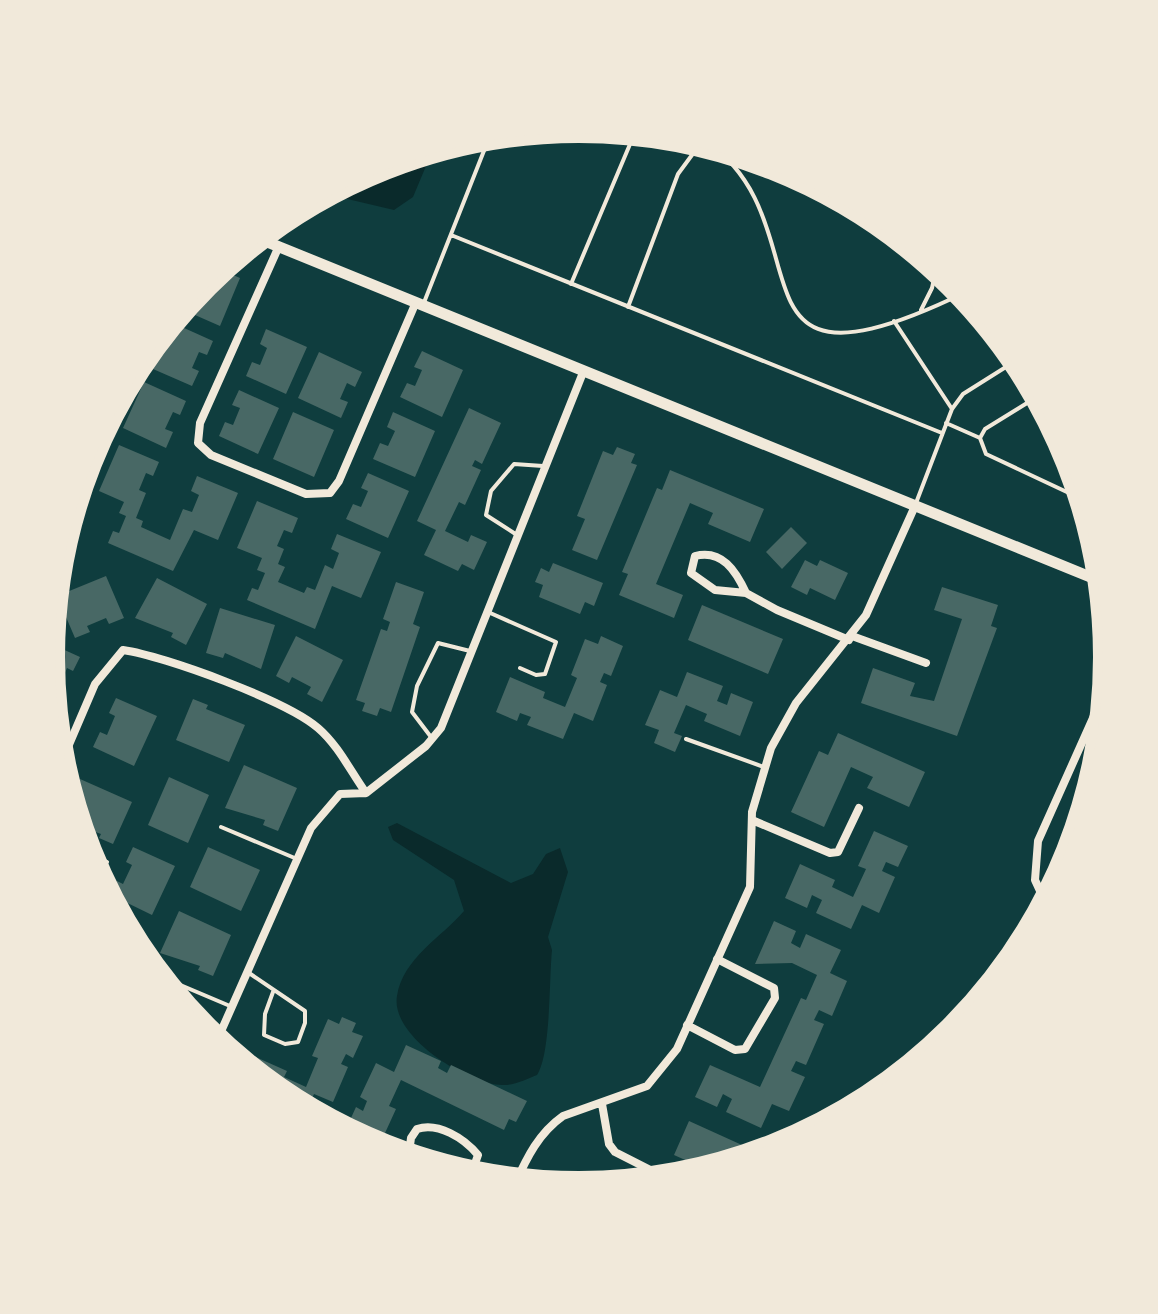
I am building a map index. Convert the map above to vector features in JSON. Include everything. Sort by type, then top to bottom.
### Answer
[{"type":"street","points":[[268,242],[1092,578]]},
{"type":"street","points":[[279,246],[200,423],[198,443],[211,455],[306,494],[330,493],[339,481],[420,304]]},
{"type":"street","points":[[221,1032],[311,828],[329,803],[340,794],[366,793],[432,739],[446,719],[584,370]]},
{"type":"street","points":[[521,1173],[538,1139],[553,1123],[563,1116],[647,1086],[668,1063],[750,887],[752,820],[764,767],[796,703],[850,638],[883,584],[915,506]]},
{"type":"street","points":[[746,593],[736,571],[722,559],[705,553],[695,556],[691,573],[705,585],[725,592],[746,593],[777,610],[926,663]]},
{"type":"street","points":[[68,747],[95,684],[123,650],[160,657],[295,712],[330,741],[366,793]]},
{"type":"street","points":[[1041,893],[1035,880],[1038,841],[1095,714]]},
{"type":"street","points":[[752,820],[830,853],[838,852],[844,843],[859,808]]},
{"type":"street","points":[[687,1025],[735,1050],[745,1049],[775,998],[774,988],[717,959]]},
{"type":"street","points":[[602,1104],[609,1144],[615,1152],[652,1171]]},
{"type":"street","points":[[410,1147],[417,1129],[438,1128],[457,1137],[478,1155],[474,1165]]},
{"type":"lane","points":[[571,284],[632,141]]},
{"type":"lane","points":[[420,304],[486,147]]},
{"type":"lane","points":[[628,307],[678,174],[696,152]]},
{"type":"lane","points":[[722,159],[747,183],[764,219],[792,309],[803,321],[840,335],[864,332],[953,298]]},
{"type":"lane","points":[[451,235],[942,433]]},
{"type":"lane","points":[[921,310],[934,279]]},
{"type":"lane","points":[[894,321],[952,409]]},
{"type":"lane","points":[[915,506],[952,409],[963,394],[1008,365]]},
{"type":"lane","points":[[980,438],[985,429],[1030,401]]},
{"type":"lane","points":[[946,423],[980,438],[986,454],[1005,466],[1071,495]]},
{"type":"lane","points":[[518,536],[486,515],[491,491],[514,464],[546,466]]},
{"type":"lane","points":[[488,612],[556,642],[545,674],[536,675],[520,668]]},
{"type":"lane","points":[[432,739],[412,712],[417,686],[438,643],[473,652]]},
{"type":"lane","points":[[686,739],[764,767]]},
{"type":"lane","points":[[221,827],[297,859]]},
{"type":"lane","points":[[102,859],[107,862]]},
{"type":"lane","points":[[247,972],[305,1011],[305,1023],[298,1042],[285,1044],[264,1035],[265,1014],[273,992]]},
{"type":"lane","points":[[175,983],[232,1007]]},
{"type":"water","points":[[428,161],[413,197],[394,210],[340,197],[380,178]]},
{"type":"water","points":[[397,823],[511,883],[533,874],[546,854],[560,848],[568,872],[548,937],[552,950],[549,1016],[545,1051],[537,1075],[506,1085],[487,1083],[434,1055],[406,1027],[398,1011],[397,996],[407,970],[464,911],[454,880],[393,840],[388,827]]},
{"type":"building","points":[[230,274],[240,278],[220,326],[191,313]]},
{"type":"building","points":[[180,326],[213,341],[207,355],[199,352],[192,368],[199,371],[192,386],[153,369],[162,348]]},
{"type":"building","points":[[266,329],[307,347],[286,394],[246,376],[252,362],[260,365],[267,348],[260,344]]},
{"type":"building","points":[[422,351],[463,370],[442,417],[400,397],[407,383],[415,386],[422,370],[414,367]]},
{"type":"building","points":[[319,352],[362,372],[355,387],[347,383],[340,399],[348,402],[341,418],[298,398]]},
{"type":"building","points":[[144,382],[186,401],[180,415],[173,412],[165,429],[173,432],[166,448],[123,428]]},
{"type":"building","points":[[239,390],[279,408],[258,454],[219,436],[225,422],[233,425],[240,408],[232,405]]},
{"type":"building","points":[[469,408],[501,423],[482,464],[475,460],[472,466],[481,470],[465,505],[459,502],[445,531],[468,542],[471,535],[487,542],[474,570],[462,564],[458,571],[424,555],[436,530],[417,521]]},
{"type":"building","points":[[293,412],[334,430],[314,477],[273,459]]},
{"type":"building","points":[[393,412],[435,431],[415,477],[373,459],[380,443],[388,446],[395,431],[387,427]]},
{"type":"building","points":[[119,445],[159,462],[153,476],[146,473],[139,490],[146,493],[136,518],[143,521],[141,527],[170,540],[183,509],[192,512],[199,495],[191,491],[197,476],[238,493],[218,540],[194,530],[173,571],[108,543],[113,531],[119,533],[126,516],[119,513],[124,502],[99,491]]},
{"type":"building","points":[[617,447],[635,454],[631,463],[637,465],[597,560],[572,550],[585,519],[577,516],[603,451],[613,455]]},
{"type":"building","points":[[670,470],[764,509],[750,542],[708,524],[713,513],[690,503],[656,584],[683,595],[674,618],[619,595],[628,574],[622,572],[657,488],[662,490]]},
{"type":"building","points":[[368,473],[409,491],[388,538],[346,519],[353,504],[361,507],[368,491],[361,488]]},
{"type":"building","points":[[257,501],[298,518],[292,533],[284,530],[277,546],[284,549],[278,564],[285,567],[278,582],[304,593],[307,587],[315,590],[325,565],[333,569],[339,553],[331,549],[337,534],[381,552],[361,598],[332,586],[315,629],[247,600],[252,588],[258,590],[265,573],[257,570],[262,558],[237,548]]},
{"type":"building","points":[[791,527],[807,543],[782,569],[766,552]]},
{"type":"building","points":[[805,560],[817,566],[820,560],[848,573],[835,600],[810,588],[807,595],[791,587]]},
{"type":"building","points":[[553,563],[603,583],[594,606],[585,602],[580,614],[539,597],[543,585],[535,582],[541,568],[549,572]]},
{"type":"building","points":[[106,576],[124,618],[109,624],[106,618],[87,626],[90,632],[75,638],[62,608],[64,593]]},
{"type":"building","points":[[157,578],[207,604],[186,645],[171,637],[173,633],[135,618]]},
{"type":"building","points":[[396,582],[424,592],[413,624],[420,627],[391,712],[380,708],[377,716],[362,711],[365,703],[356,700],[381,629],[387,631],[390,622],[383,619]]},
{"type":"building","points":[[942,587],[998,605],[991,626],[997,628],[957,736],[861,703],[873,668],[915,683],[910,696],[934,701],[962,619],[934,610]]},
{"type":"building","points":[[702,605],[783,639],[768,674],[688,640]]},
{"type":"building","points":[[220,608],[275,625],[261,669],[225,653],[223,658],[206,653]]},
{"type":"building","points":[[296,636],[343,660],[322,702],[307,694],[311,687],[292,677],[289,683],[276,676]]},
{"type":"building","points":[[601,636],[623,646],[611,676],[604,673],[600,682],[607,685],[593,721],[574,713],[563,739],[527,725],[531,717],[520,713],[517,721],[496,712],[510,677],[545,692],[543,698],[565,707],[577,678],[571,675],[585,639],[598,644]]},
{"type":"building","points":[[60,648],[80,657],[73,671],[67,668],[61,683]]},
{"type":"building","points":[[687,672],[723,686],[717,701],[727,705],[731,693],[753,702],[740,736],[704,721],[707,714],[686,705],[674,733],[682,736],[675,752],[654,743],[659,730],[645,725],[660,690],[677,697]]},
{"type":"building","points":[[116,698],[157,716],[134,766],[93,747],[100,732],[107,735],[115,716],[109,713]]},
{"type":"building","points":[[193,699],[208,705],[206,709],[245,725],[229,762],[176,740]]},
{"type":"building","points":[[838,733],[925,772],[909,807],[867,788],[873,777],[851,767],[824,827],[791,812],[819,751],[828,755]]},
{"type":"building","points":[[244,765],[297,788],[278,831],[263,825],[265,820],[225,808]]},
{"type":"building","points":[[169,777],[209,795],[188,843],[148,825]]},
{"type":"building","points":[[80,779],[132,802],[113,844],[90,830],[77,786]]},
{"type":"building","points":[[874,831],[908,846],[898,867],[886,862],[882,871],[895,877],[879,913],[862,905],[851,929],[816,913],[822,900],[812,895],[807,908],[785,898],[800,864],[835,880],[832,887],[853,897],[866,869],[858,866]]},
{"type":"building","points":[[133,847],[175,866],[152,915],[121,900],[114,887],[117,881],[123,884],[132,865],[126,862]]},
{"type":"building","points":[[208,847],[260,870],[241,911],[190,887]]},
{"type":"building","points":[[179,911],[231,935],[213,976],[198,970],[200,966],[160,953]]},
{"type":"building","points":[[774,921],[796,931],[791,943],[800,948],[806,934],[841,950],[830,973],[847,981],[832,1016],[819,1010],[814,1020],[824,1024],[806,1065],[796,1061],[791,1071],[805,1077],[789,1111],[772,1104],[761,1128],[726,1112],[732,1099],[723,1094],[717,1107],[695,1097],[710,1065],[760,1087],[801,998],[806,1000],[817,975],[792,963],[755,964]]},
{"type":"building","points":[[342,1017],[356,1023],[352,1032],[363,1036],[353,1058],[346,1054],[341,1064],[348,1067],[333,1102],[314,1094],[311,1101],[250,1058],[251,1055],[287,1071],[284,1077],[306,1087],[318,1058],[312,1056],[328,1019],[339,1024]]},
{"type":"building","points":[[406,1045],[441,1061],[438,1068],[447,1073],[451,1065],[527,1101],[516,1122],[509,1119],[504,1130],[401,1080],[389,1106],[396,1109],[383,1137],[349,1122],[356,1107],[363,1111],[367,1101],[360,1097],[376,1063],[394,1072]]},
{"type":"building","points":[[689,1121],[747,1147],[692,1163],[674,1155]]}]
